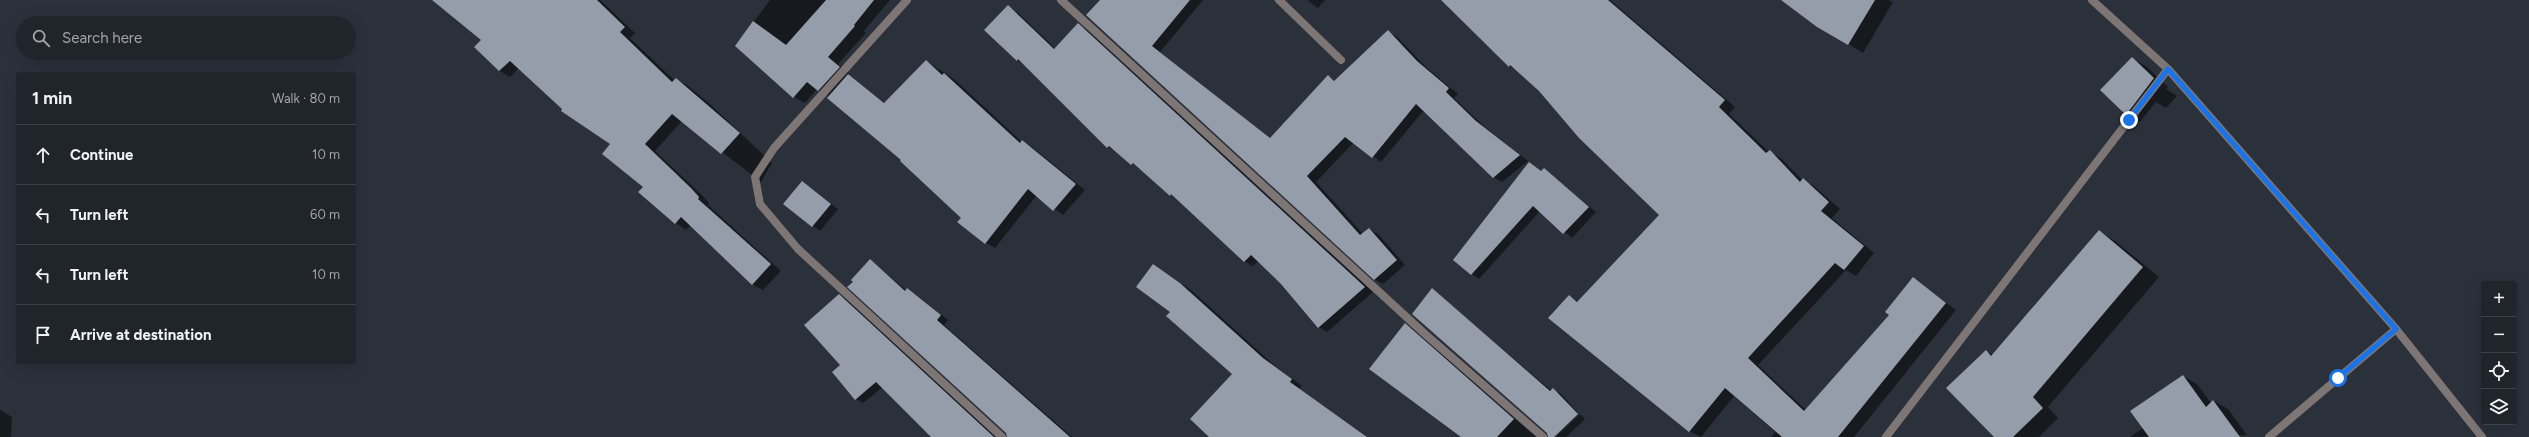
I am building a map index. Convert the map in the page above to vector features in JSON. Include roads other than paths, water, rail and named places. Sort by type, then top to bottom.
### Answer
[{"type":"street","points":[[906,0],[774,148],[755,177],[760,204],[798,249],[1002,437]]},
{"type":"street","points":[[1062,0],[1425,334],[1543,437]]},
{"type":"street","points":[[1279,0],[1341,60]]},
{"type":"street","points":[[2092,0],[2168,69],[2396,329],[2482,437]]},
{"type":"street","points":[[1886,437],[2168,69]]},
{"type":"street","points":[[2269,437],[2396,329]]}]
